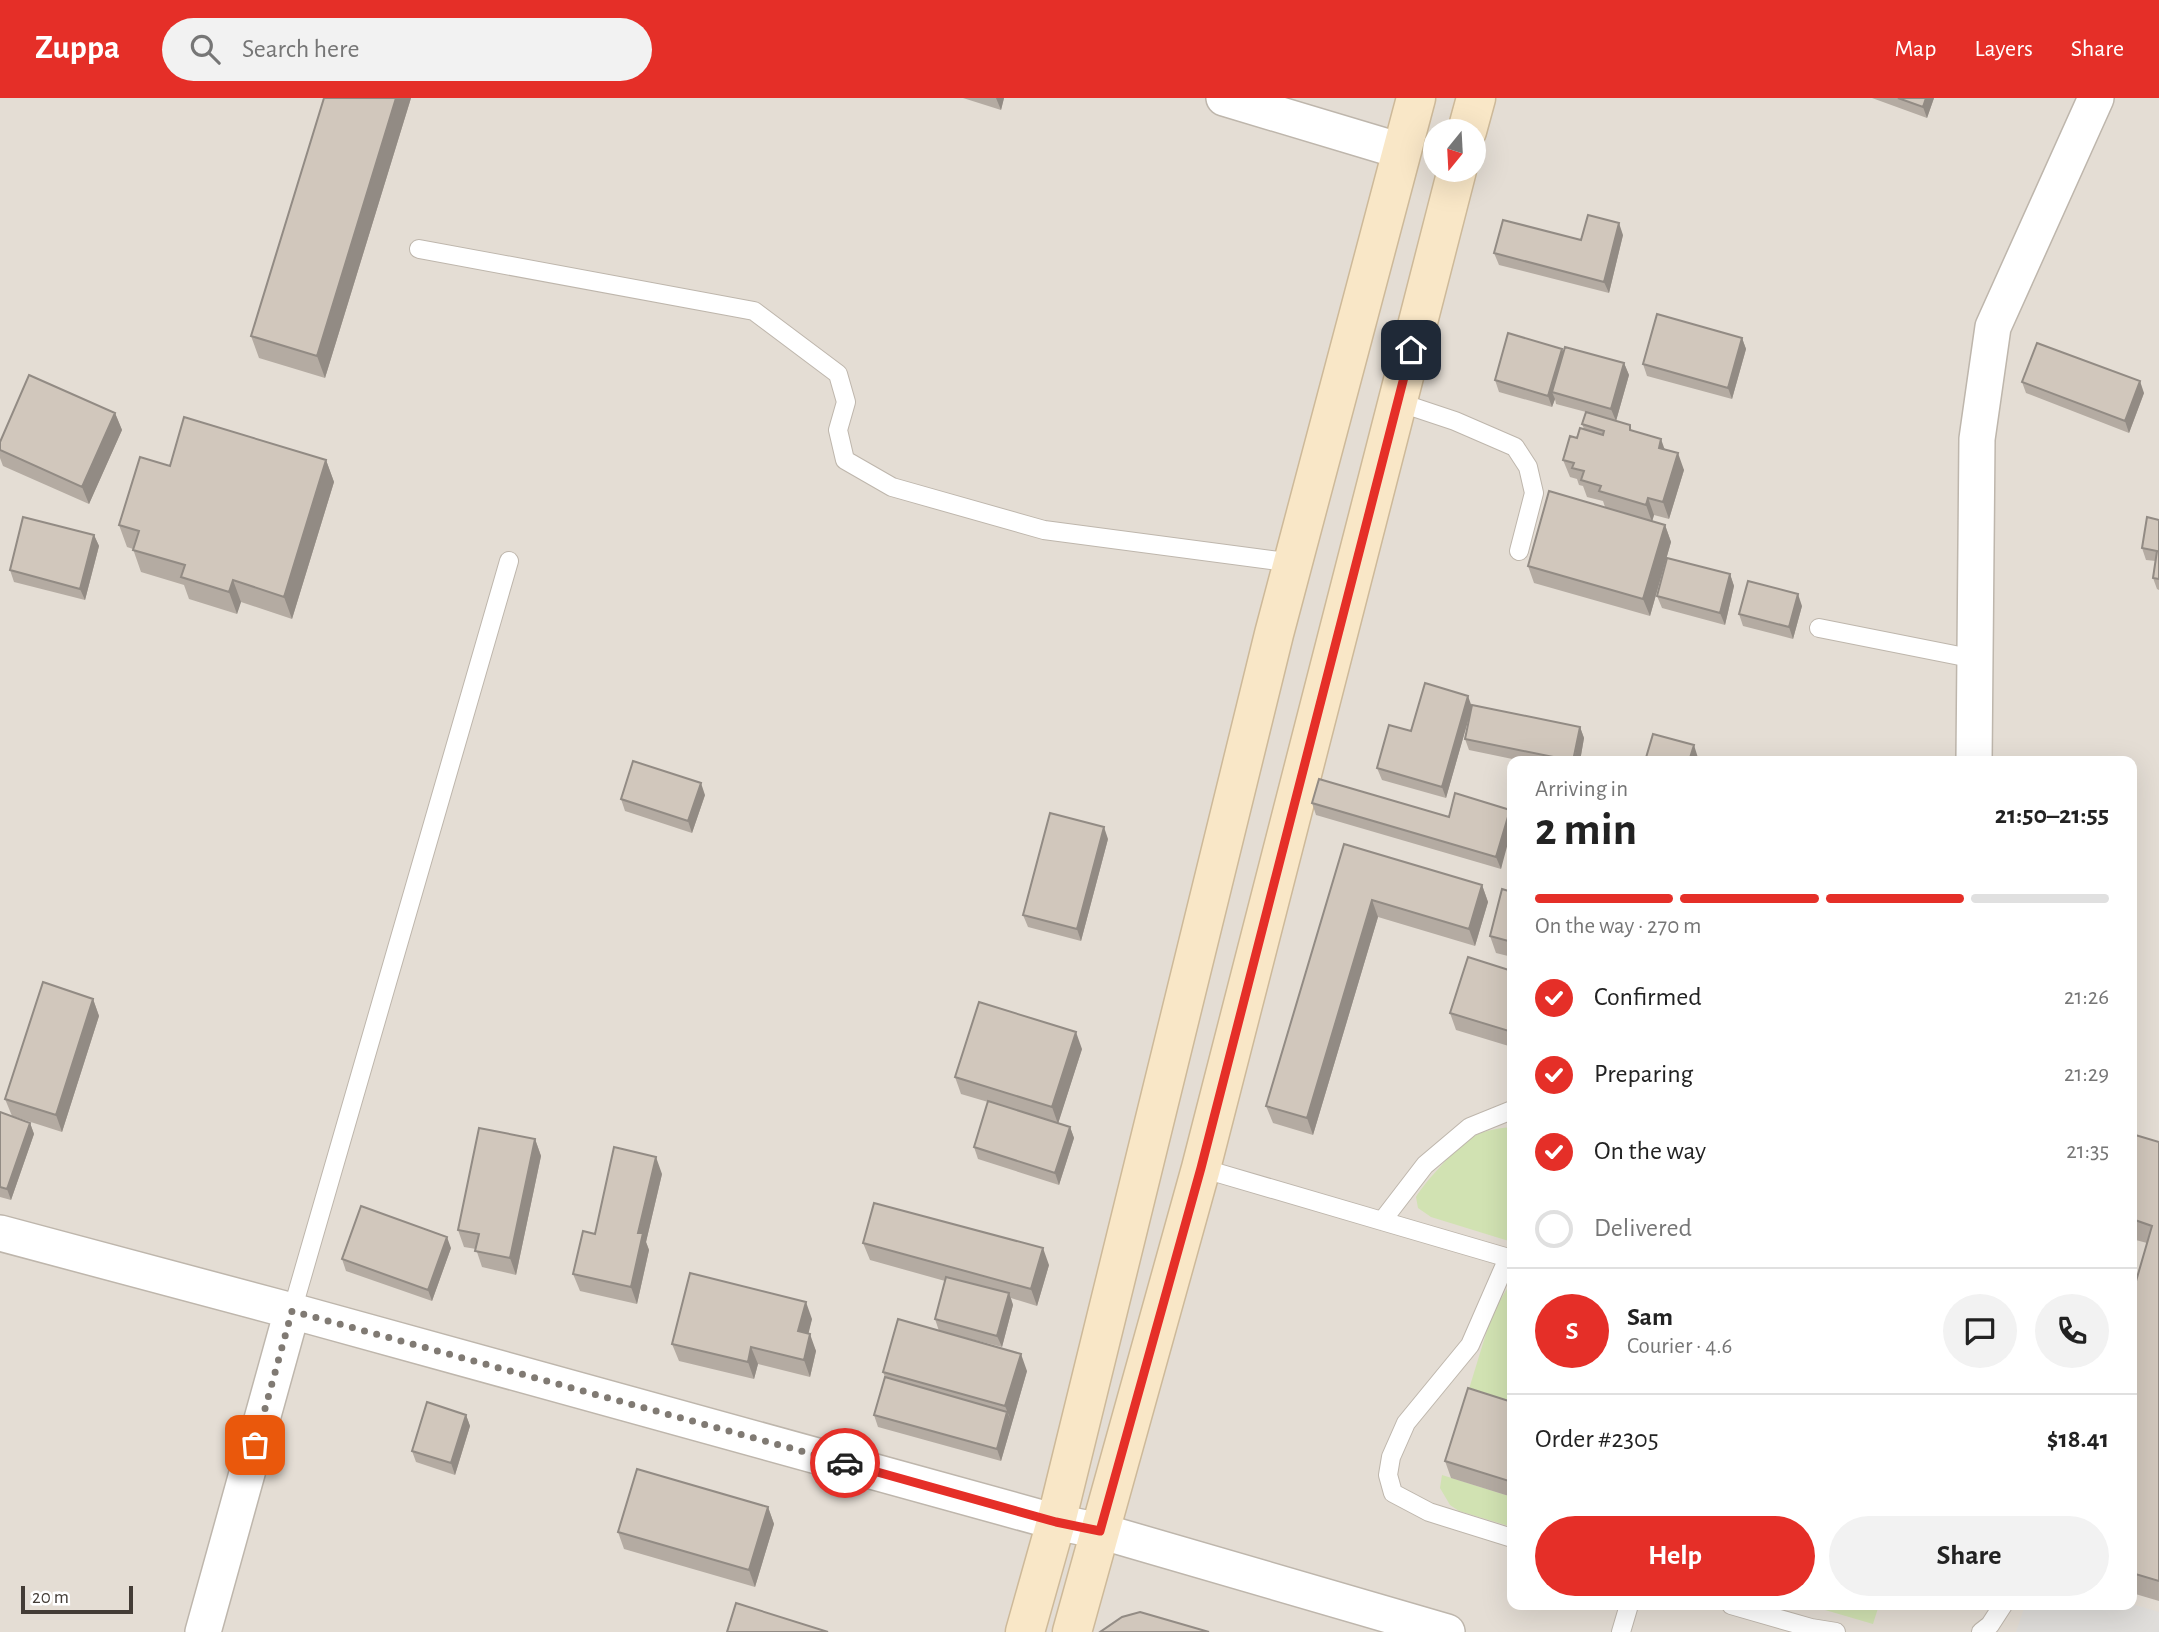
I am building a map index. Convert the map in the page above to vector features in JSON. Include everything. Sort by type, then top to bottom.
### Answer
[{"type":"street","points":[[1224,98],[1401,151]]},
{"type":"street","points":[[1025,1632],[1056,1522],[1271,647],[1416,98]]},
{"type":"street","points":[[1470,119],[1476,98]]},
{"type":"street","points":[[1974,756],[1977,439],[1993,327],[2096,98]]},
{"type":"street","points":[[1072,1632],[1201,1168],[1454,182]]},
{"type":"street","points":[[0,1233],[1056,1522],[1100,1531],[1447,1632]]},
{"type":"street","points":[[203,1632],[292,1311]]},
{"type":"lane","points":[[419,249],[754,310],[838,374],[846,402],[838,430],[845,460],[892,487],[1044,530],[1294,564]]},
{"type":"lane","points":[[1398,402],[1455,421],[1515,447],[1528,467],[1534,493],[1519,551]]},
{"type":"lane","points":[[292,1311],[509,561]]},
{"type":"lane","points":[[1819,628],[1975,659]]},
{"type":"lane","points":[[1382,1221],[1425,1165],[1470,1127],[1507,1112]]},
{"type":"lane","points":[[1201,1168],[1507,1258]]},
{"type":"lane","points":[[1507,1265],[1470,1345],[1406,1423],[1391,1457],[1388,1475],[1393,1493],[1429,1512],[1507,1536]]},
{"type":"lane","points":[[1621,1632],[1628,1610]]},
{"type":"lane","points":[[1748,1610],[1811,1628],[1836,1632]]},
{"type":"lane","points":[[1981,1632],[1990,1626],[2000,1610]]},
{"type":"shaded area","points":[[0,98],[2159,98],[2159,1632],[0,1632]]},
{"type":"shaded area","points":[[2137,1605],[2159,1612],[2159,1632],[2016,1632],[2023,1610],[2137,1610]]},
{"type":"green space","points":[[1507,1128],[1507,1240],[1431,1217],[1418,1208],[1416,1197],[1443,1164],[1468,1140]]},
{"type":"green space","points":[[1507,1289],[1507,1415],[1465,1402],[1492,1314]]},
{"type":"green space","points":[[1442,1475],[1507,1495],[1507,1525],[1459,1511],[1450,1505],[1440,1488]]},
{"type":"green space","points":[[1825,1610],[1877,1610],[1873,1624]]},
{"type":"building","points":[[324,98],[396,98],[317,356],[251,336]]},
{"type":"building","points":[[1898,98],[1926,98],[1923,107]]},
{"type":"building","points":[[1588,215],[1619,223],[1604,282],[1494,253],[1503,220],[1581,240]]},
{"type":"building","points":[[1657,314],[1742,338],[1728,388],[1643,364]]},
{"type":"building","points":[[1508,333],[1562,349],[1548,396],[1495,380]]},
{"type":"building","points":[[2037,343],[2140,381],[2125,421],[2022,382]]},
{"type":"building","points":[[1565,347],[1624,363],[1611,409],[1552,392]]},
{"type":"building","points":[[29,375],[115,413],[82,487],[0,450],[0,442]]},
{"type":"building","points":[[1586,412],[1630,425],[1630,430],[1661,439],[1659,448],[1678,453],[1663,502],[1648,498],[1646,505],[1599,491],[1601,486],[1581,480],[1584,471],[1572,468],[1574,463],[1563,460],[1570,436],[1577,438],[1580,428],[1603,435],[1604,431],[1582,424]]},
{"type":"building","points":[[184,417],[326,460],[284,597],[233,580],[229,592],[181,577],[185,565],[133,550],[139,531],[119,525],[140,457],[170,466]]},
{"type":"building","points":[[1549,491],[1665,525],[1643,599],[1528,566]]},
{"type":"building","points":[[23,517],[94,535],[80,589],[10,570]]},
{"type":"building","points":[[2147,517],[2159,520],[2159,579],[2153,578],[2157,551],[2142,548]]},
{"type":"building","points":[[1667,558],[1730,574],[1720,613],[1657,596]]},
{"type":"building","points":[[1748,581],[1798,594],[1789,627],[1739,614]]},
{"type":"building","points":[[1425,683],[1468,696],[1442,787],[1377,768],[1389,725],[1411,731]]},
{"type":"building","points":[[1472,705],[1580,727],[1574,756],[1548,756],[1465,739]]},
{"type":"building","points":[[1653,734],[1694,745],[1691,756],[1646,756]]},
{"type":"building","points":[[633,761],[701,783],[688,821],[621,799]]},
{"type":"building","points":[[1319,779],[1449,817],[1455,793],[1507,809],[1507,820],[1496,857],[1312,803]]},
{"type":"building","points":[[1050,813],[1104,827],[1077,929],[1023,915]]},
{"type":"building","points":[[1344,844],[1482,885],[1469,929],[1372,900],[1307,1118],[1266,1106]]},
{"type":"building","points":[[1502,889],[1507,890],[1507,941],[1490,936]]},
{"type":"building","points":[[1468,957],[1507,969],[1507,1030],[1450,1013]]},
{"type":"building","points":[[43,982],[93,999],[56,1115],[5,1099]]},
{"type":"building","points":[[979,1002],[1076,1032],[1052,1107],[955,1077]]},
{"type":"building","points":[[988,1101],[1070,1127],[1055,1173],[974,1147]]},
{"type":"building","points":[[0,1112],[30,1123],[7,1189],[0,1187]]},
{"type":"building","points":[[479,1128],[535,1139],[510,1258],[475,1251],[479,1234],[458,1230]]},
{"type":"building","points":[[2137,1135],[2159,1142],[2159,1581],[2137,1574],[2137,1278],[2152,1226],[2137,1221]]},
{"type":"building","points":[[614,1147],[656,1157],[638,1233],[643,1233],[631,1287],[573,1274],[583,1231],[595,1234]]},
{"type":"building","points":[[874,1203],[1043,1248],[1031,1289],[863,1243]]},
{"type":"building","points":[[361,1206],[447,1237],[428,1290],[342,1259]]},
{"type":"building","points":[[690,1273],[806,1302],[798,1331],[810,1334],[804,1360],[751,1347],[748,1362],[672,1344]]},
{"type":"building","points":[[946,1277],[1009,1293],[997,1336],[935,1319]]},
{"type":"building","points":[[898,1319],[1021,1354],[1005,1406],[883,1372]]},
{"type":"building","points":[[885,1377],[1007,1412],[997,1449],[874,1415]]},
{"type":"building","points":[[1468,1388],[1507,1400],[1507,1480],[1445,1461]]},
{"type":"building","points":[[427,1402],[466,1415],[451,1463],[412,1451]]},
{"type":"building","points":[[637,1469],[768,1507],[749,1570],[618,1532]]},
{"type":"building","points":[[736,1603],[828,1632],[727,1632]]},
{"type":"building","points":[[1140,1612],[1209,1632],[1100,1632],[1122,1617]]},
{"type":"way so far","points":[[255,1445],[292,1311],[845,1463]]},
{"type":"route","points":[[845,1463],[1056,1522],[1100,1531],[1201,1168],[1411,350]]}]
